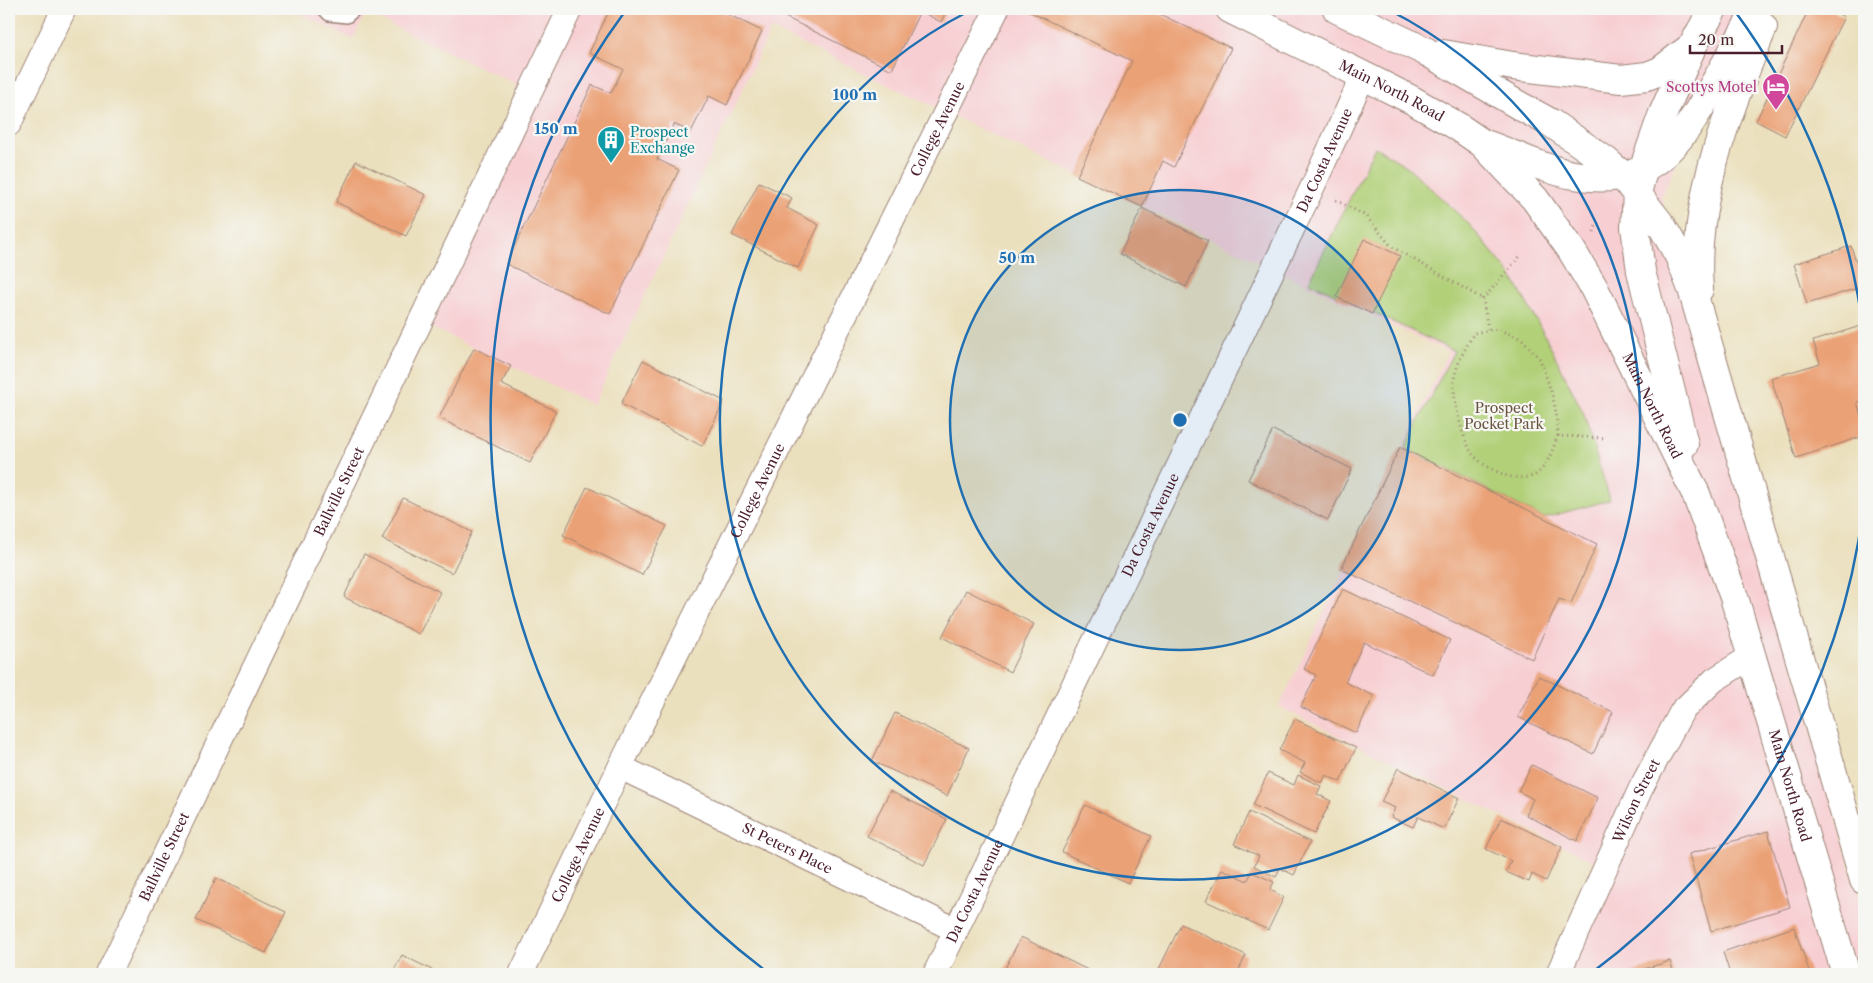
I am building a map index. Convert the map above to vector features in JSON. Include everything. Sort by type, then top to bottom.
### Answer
[{"type":"main road","name":"Main North Road","points":[[1230,9],[1412,100],[1482,143],[1535,199],[1572,251],[1594,288],[1696,494],[1734,597],[1846,974]]},
{"type":"main road","points":[[1337,9],[1427,52],[1552,123],[1634,178],[1679,256],[1692,289],[1864,880]]},
{"type":"main road","points":[[1696,494],[1641,271],[1634,227],[1634,178],[1692,47],[1713,9]]},
{"type":"main road","points":[[1482,143],[1573,175],[1634,178],[1668,152],[1691,123],[1757,9]]},
{"type":"main road","points":[[1703,327],[1698,272],[1698,248],[1704,202],[1725,122],[1771,9]]},
{"type":"main road","points":[[1427,52],[1513,66],[1621,79],[1647,76],[1660,71],[1692,47]]},
{"type":"street","points":[[9,124],[64,9]]},
{"type":"street","name":"Ballville Street","points":[[108,974],[570,9]]},
{"type":"street","name":"College Avenue","points":[[521,974],[620,767],[997,9]]},
{"type":"street","name":"Da Costa Avenue","points":[[935,974],[1312,188],[1363,76]]},
{"type":"street","name":"Wilson Street","points":[[1558,974],[1640,790],[1682,711],[1714,680],[1752,656]]},
{"type":"street","name":"St Peters Place","points":[[620,767],[956,930]]},
{"type":"lane","points":[[323,9],[329,15],[347,17],[356,9]]},
{"type":"path","points":[[1312,188],[1366,216],[1392,247],[1483,299]]},
{"type":"path","points":[[1483,299],[1521,255]]},
{"type":"path","points":[[1483,299],[1488,329]]},
{"type":"path","points":[[1497,328],[1522,339],[1540,360],[1552,394],[1558,436],[1548,460],[1535,475],[1515,478],[1495,471],[1475,457],[1463,434],[1456,403],[1454,379],[1463,353],[1474,334],[1497,328]]},
{"type":"path","points":[[1558,436],[1607,438]]},
{"type":"shaded area","points":[[289,9],[1752,9],[1661,196],[1864,916],[1864,974],[1558,974],[1606,867],[1279,707],[1448,352],[771,29],[593,405],[420,322],[530,91],[366,13],[353,39]]},
{"type":"green space","name":"Prospect Pocket Park","points":[[1375,147],[1408,167],[1469,224],[1511,275],[1544,334],[1583,412],[1610,500],[1544,518],[1405,448],[1454,351],[1309,282]]},
{"type":"building","name":"Prospect Exchange","points":[[610,9],[717,9],[762,31],[727,105],[709,96],[691,132],[674,124],[657,159],[679,170],[610,314],[506,264],[592,85],[611,93],[623,69],[589,53]]},
{"type":"building","points":[[782,9],[947,9],[941,22],[920,11],[892,70],[779,14]]},
{"type":"building","points":[[1029,9],[1149,9],[1231,48],[1174,167],[1163,161],[1142,207],[1077,176],[1132,61],[1028,11]]},
{"type":"building","points":[[1809,9],[1830,9],[1844,17],[1785,136],[1756,121]]},
{"type":"building","points":[[356,161],[426,195],[406,236],[336,202]]},
{"type":"building","points":[[759,182],[792,198],[787,208],[819,225],[798,268],[732,235]]},
{"type":"building","points":[[1142,208],[1208,241],[1186,287],[1120,254]]},
{"type":"building","points":[[1364,239],[1400,256],[1372,314],[1336,297]]},
{"type":"building","points":[[1851,246],[1864,286],[1807,304],[1794,264]]},
{"type":"building","points":[[1864,325],[1864,399],[1857,402],[1864,426],[1864,436],[1796,458],[1771,378],[1820,363],[1813,341]]},
{"type":"building","points":[[474,348],[511,366],[501,384],[556,411],[530,463],[439,418]]},
{"type":"building","points":[[643,360],[724,401],[702,446],[621,404]]},
{"type":"building","points":[[1273,430],[1352,469],[1328,520],[1248,480]]},
{"type":"building","points":[[1400,447],[1597,544],[1571,603],[1559,599],[1532,659],[1341,569]]},
{"type":"building","points":[[587,487],[667,526],[642,575],[563,535]]},
{"type":"building","points":[[403,498],[472,532],[452,573],[382,539]]},
{"type":"building","points":[[364,554],[440,592],[419,634],[344,597]]},
{"type":"building","points":[[1343,589],[1450,640],[1433,675],[1364,642],[1345,682],[1374,696],[1356,733],[1301,707],[1316,675],[1304,669]]},
{"type":"building","points":[[966,590],[1034,624],[1010,672],[942,637]]},
{"type":"building","points":[[1539,676],[1613,712],[1593,754],[1518,717]]},
{"type":"building","points":[[895,713],[969,748],[947,796],[872,761]]},
{"type":"building","points":[[1295,719],[1356,748],[1340,782],[1326,775],[1322,783],[1300,772],[1305,763],[1279,750]]},
{"type":"building","points":[[1532,765],[1598,798],[1577,841],[1526,815],[1533,799],[1518,791]]},
{"type":"building","points":[[1398,768],[1459,798],[1444,829],[1418,817],[1413,827],[1391,817],[1395,808],[1381,802]]},
{"type":"building","points":[[1268,773],[1294,785],[1298,775],[1321,786],[1317,794],[1331,801],[1314,834],[1253,805]]},
{"type":"building","points":[[890,791],[947,819],[924,865],[867,836]]},
{"type":"building","points":[[1085,805],[1151,836],[1128,883],[1062,852]]},
{"type":"building","points":[[1249,812],[1310,842],[1294,875],[1280,868],[1276,877],[1254,866],[1259,856],[1234,844]]},
{"type":"building","points":[[1501,818],[1562,847],[1546,881],[1532,874],[1529,882],[1506,872],[1511,861],[1486,849]]},
{"type":"building","points":[[1768,831],[1790,907],[1711,931],[1689,854]]},
{"type":"building","points":[[1222,869],[1247,881],[1252,872],[1274,882],[1270,890],[1284,897],[1268,930],[1206,901]]},
{"type":"building","points":[[216,878],[286,912],[266,953],[196,920]]},
{"type":"building","points":[[1181,924],[1246,955],[1239,970],[1249,974],[1164,974],[1158,971]]},
{"type":"building","points":[[1794,927],[1810,974],[1730,974],[1723,952]]},
{"type":"building","points":[[1021,937],[1096,974],[1002,974]]},
{"type":"building","points":[[402,955],[440,974],[392,974]]},
{"type":"building","points":[[1670,961],[1674,974],[1627,974]]},
{"type":"place","name":"Scottys Motel","points":[[1776,111]]},
{"type":"place","name":"Prospect Exchange","points":[[611,164]]}]
